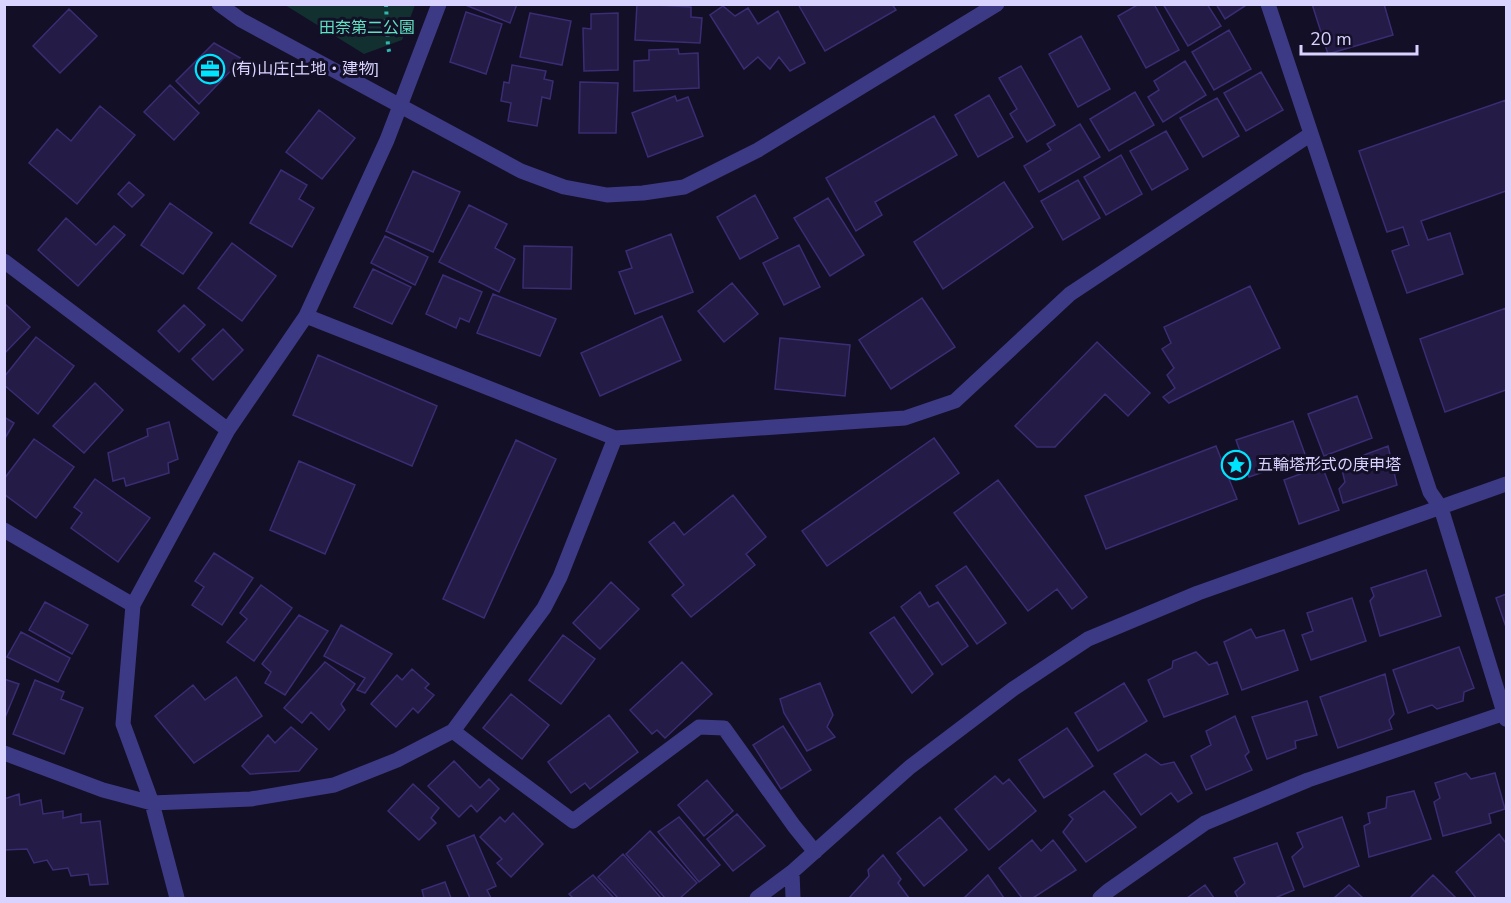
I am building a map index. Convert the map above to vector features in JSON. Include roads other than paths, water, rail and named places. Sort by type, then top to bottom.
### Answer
[{"type":"street","points":[[219,4],[241,20],[521,171],[564,187],[607,195],[684,187],[758,150],[997,4]]},
{"type":"street","points":[[177,898],[152,803],[123,724],[133,605],[228,430],[306,316],[387,140],[439,4]]},
{"type":"street","points":[[1100,898],[1205,823],[1308,780],[1506,716],[1441,508],[1430,492],[1269,4]]},
{"type":"street","points":[[306,316],[615,438],[905,418],[955,401],[1070,294],[1311,134]]},
{"type":"street","points":[[4,261],[228,430]]},
{"type":"street","points":[[4,753],[103,790],[152,803],[251,799],[334,785],[397,760],[453,731],[544,608],[560,577],[615,438]]},
{"type":"street","points":[[757,898],[792,872],[910,767],[1013,689],[1088,639],[1198,593],[1506,484]]},
{"type":"street","points":[[4,531],[133,605]]},
{"type":"street","points":[[453,731],[573,821],[699,727],[724,728],[815,852]]},
{"type":"street","points":[[792,872],[793,898]]},
{"type":"place","name":"(有)山庄[土地・建物]","points":[[210,69]]},
{"type":"place","name":"五輪塔形式の庚申塔","points":[[1236,465]]},
{"type":"park label","name":"田奈第二公園","points":[[367,28]]}]
